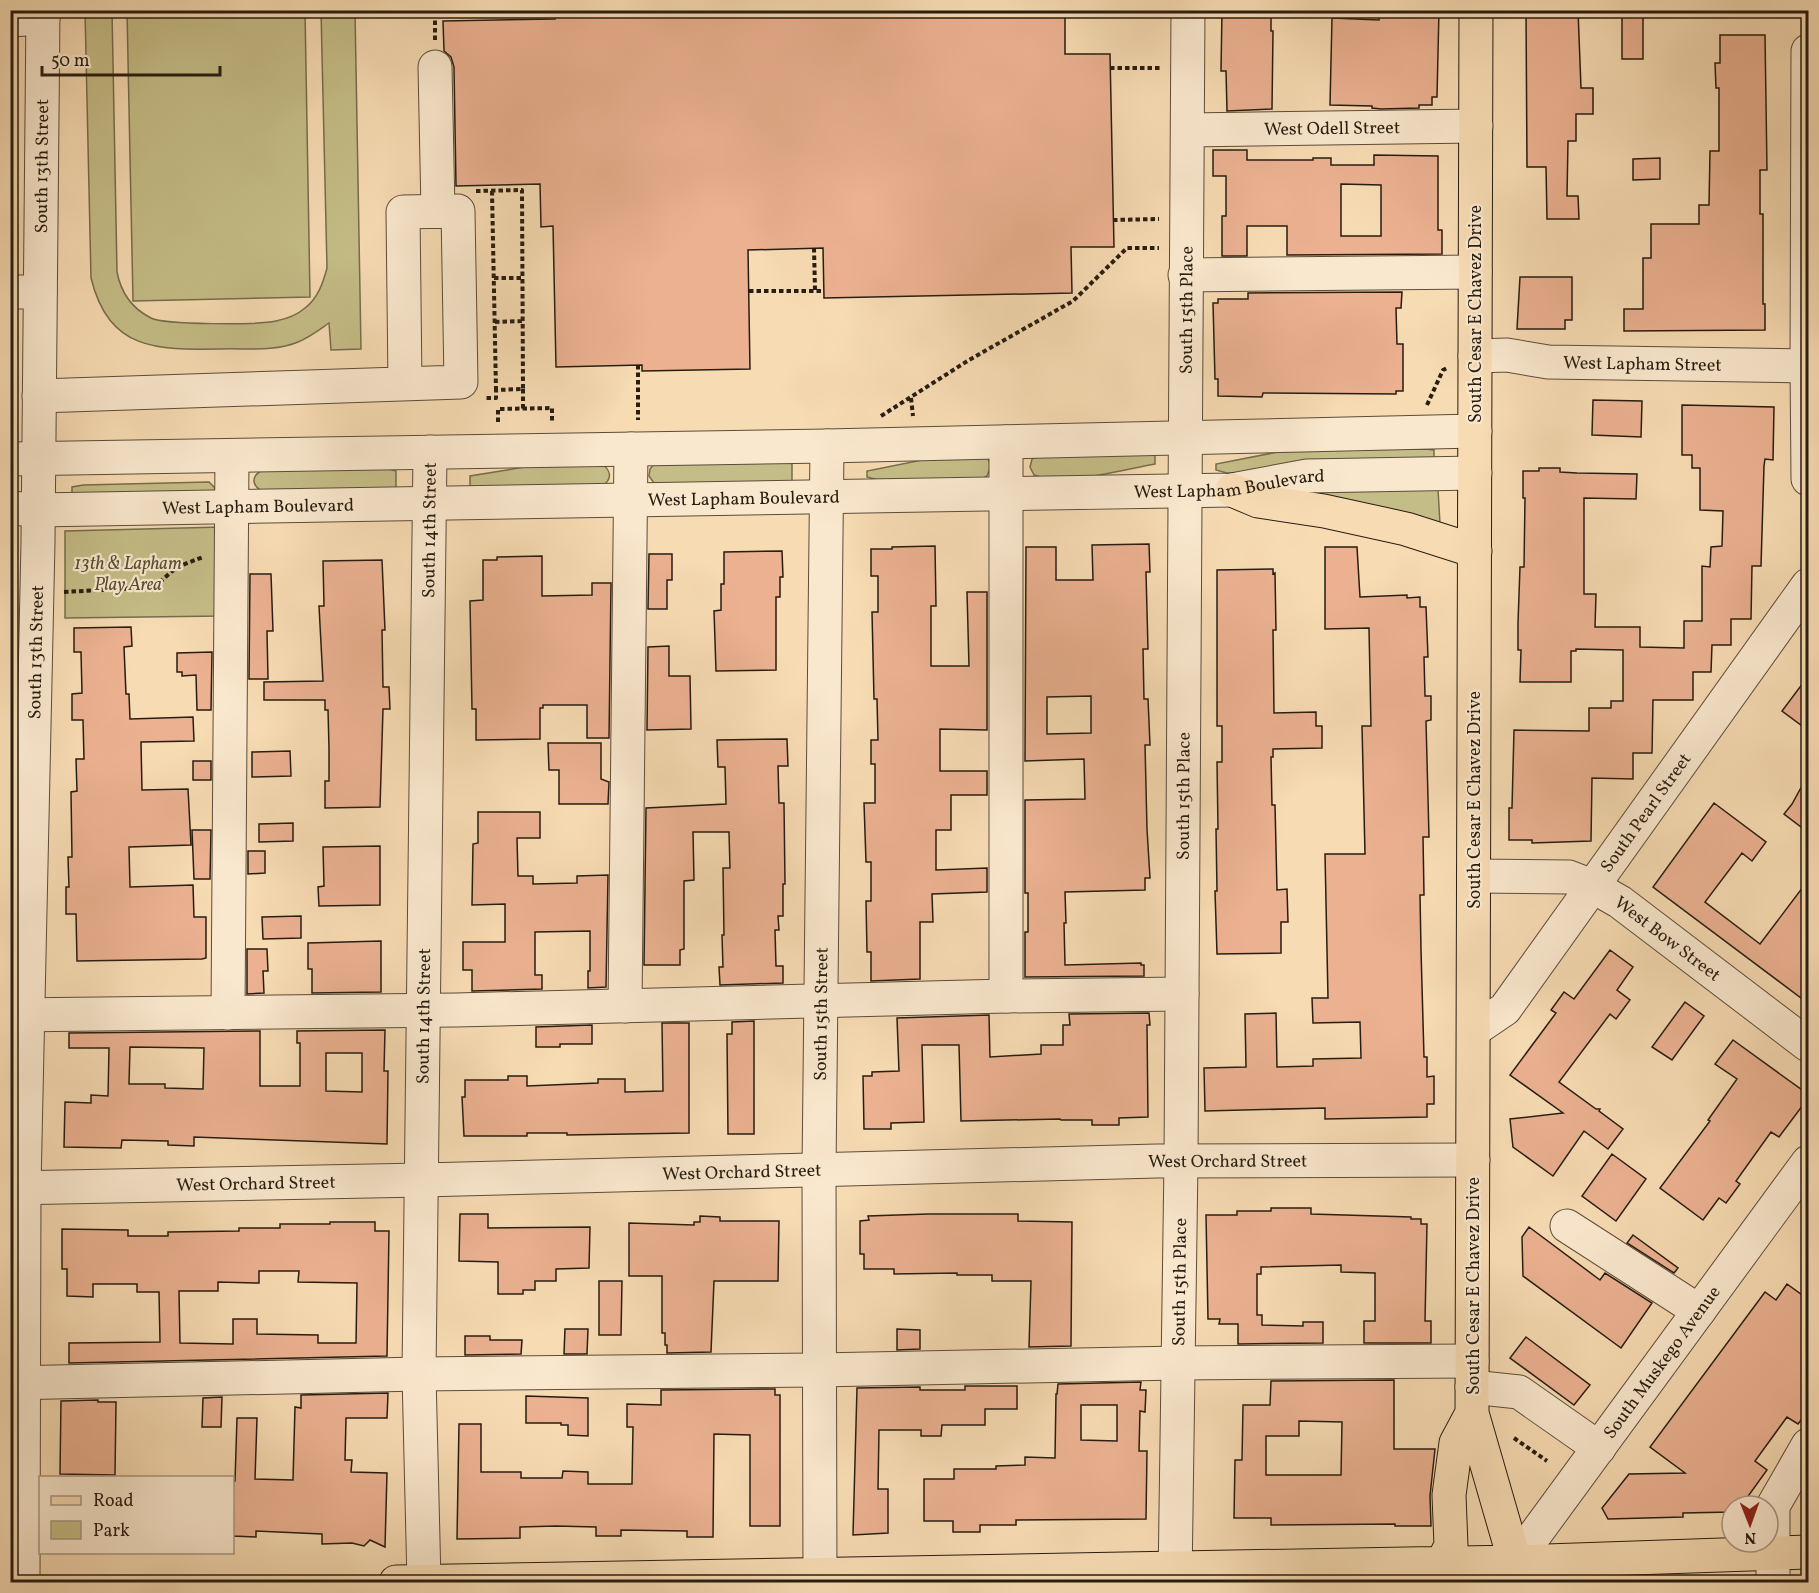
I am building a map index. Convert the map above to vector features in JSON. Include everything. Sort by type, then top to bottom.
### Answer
[{"type":"main road","name":"South Cesar E Chavez Drive","points":[[1476,10],[1472,1387],[1515,1572]]},
{"type":"main road","points":[[1232,490],[1258,501],[1324,510],[1396,526],[1474,551]]},
{"type":"main road","points":[[1442,1563],[1451,1546],[1449,1495],[1456,1443],[1472,1387]]},
{"type":"main road","points":[[396,1582],[1175,1576],[1442,1563],[1515,1572],[1773,1568],[1809,1552]]},
{"type":"street","name":"South 15th Place","points":[[1175,1576],[1181,1161],[1188,10]]},
{"type":"street","points":[[10,20],[43,14]]},
{"type":"street","name":"South 13th Street","points":[[23,1582],[16,1383],[24,459],[39,396],[25,292],[43,14]]},
{"type":"street","points":[[1809,51],[1809,479]]},
{"type":"street","points":[[435,67],[438,211]]},
{"type":"street","name":"West Odell Street","points":[[1188,130],[1476,126]]},
{"type":"street","points":[[39,396],[405,384],[461,382],[458,211],[403,212],[405,384]]},
{"type":"street","points":[[1185,275],[1475,272]]},
{"type":"street","name":"West Lapham Street","points":[[1475,356],[1507,355],[1548,362],[1808,366]]},
{"type":"street","points":[[24,459],[430,452],[634,434],[827,446],[1475,431]]},
{"type":"street","points":[[625,1006],[631,499],[634,434]]},
{"type":"street","points":[[1006,442],[1006,996]]},
{"type":"street","name":"South 15th Street","points":[[820,1579],[819,1170],[827,446]]},
{"type":"street","name":"South 14th Street","points":[[424,1582],[419,1374],[430,452]]},
{"type":"street","points":[[228,1013],[232,456]]},
{"type":"street","name":"West Lapham Boulevard","points":[[24,509],[1232,490],[1307,476],[1475,473]]},
{"type":"street","name":"South Pearl Street","points":[[1474,1030],[1505,1009],[1809,585]]},
{"type":"street","name":"West Bow Street","points":[[1473,876],[1569,878],[1592,886],[1620,902],[1809,1045]]},
{"type":"street","points":[[19,1014],[424,1010],[1182,994]]},
{"type":"street","name":"West Orchard Street","points":[[17,1187],[422,1180],[1181,1161],[1473,1160]]},
{"type":"street","name":"South Muskego Avenue","points":[[1515,1572],[1599,1448],[1809,1162]]},
{"type":"street","points":[[1567,1226],[1700,1311]]},
{"type":"street","points":[[16,1383],[419,1374],[1178,1363],[1519,1392],[1599,1448]]},
{"type":"street","points":[[1773,1568],[1773,1506],[1809,1445]]},
{"type":"path","points":[[403,10],[403,13],[490,10]]},
{"type":"path","points":[[435,12],[435,67]]},
{"type":"path","points":[[1110,68],[1167,68]]},
{"type":"path","points":[[492,191],[496,390]]},
{"type":"path","points":[[1113,220],[1165,219]]},
{"type":"path","points":[[880,416],[969,360],[1073,301],[1127,248],[1165,247]]},
{"type":"path","points":[[814,248],[815,290]]},
{"type":"path","points":[[494,278],[523,278]]},
{"type":"path","points":[[749,291],[824,291]]},
{"type":"path","points":[[495,322],[524,321]]},
{"type":"path","points":[[1400,433],[1427,405],[1443,370],[1475,356]]},
{"type":"path","points":[[634,434],[638,365]]},
{"type":"path","points":[[523,389],[523,409]]},
{"type":"path","points":[[910,398],[914,416]]},
{"type":"path","points":[[498,422],[498,409],[552,408],[552,421]]},
{"type":"path","points":[[62,592],[154,587],[177,567],[202,557],[209,550]]},
{"type":"path","points":[[1514,1438],[1547,1461]]},
{"type":"green space","points":[[85,11],[112,11],[117,272],[121,287],[133,305],[151,318],[174,322],[232,324],[266,322],[291,316],[310,304],[322,285],[327,268],[321,11],[355,11],[361,349],[331,350],[329,323],[302,340],[280,347],[176,349],[139,341],[123,333],[110,320],[99,302],[91,278]]},
{"type":"green space","points":[[127,11],[305,11],[310,297],[133,301]]},
{"type":"green space","points":[[1288,450],[1434,450],[1434,458],[1234,475],[1216,470],[1216,464]]},
{"type":"green space","points":[[1146,453],[1155,455],[1155,464],[1077,478],[1061,479],[1034,475],[1030,467],[1032,459],[1040,455]]},
{"type":"green space","points":[[982,456],[988,459],[991,466],[987,476],[982,479],[882,481],[867,477],[867,471],[937,457]]},
{"type":"green space","points":[[786,462],[792,464],[792,483],[660,486],[654,483],[649,476],[654,464]]},
{"type":"green space","points":[[601,463],[609,475],[608,480],[602,486],[486,489],[470,486],[470,476],[543,464]]},
{"type":"green space","points":[[385,468],[396,471],[396,490],[265,493],[254,482],[255,476],[262,470]]},
{"type":"green space","points":[[209,482],[215,488],[214,491],[72,495],[72,487],[83,485]]},
{"type":"green space","points":[[1438,489],[1440,524],[1301,492]]},
{"type":"green space","name":"13th & Lapham Play Area","points":[[222,527],[221,616],[65,618],[65,531]]},
{"type":"building","points":[[555,10],[1065,10],[1065,54],[1110,54],[1114,247],[1071,247],[1072,293],[824,298],[823,248],[748,250],[750,369],[642,371],[642,365],[556,367],[553,226],[541,227],[540,184],[456,186],[454,67],[451,57],[444,51],[443,21],[555,19]]},
{"type":"building","points":[[1222,10],[1271,10],[1272,109],[1227,111],[1226,71],[1221,71]]},
{"type":"building","points":[[1379,10],[1439,10],[1437,97],[1432,97],[1432,105],[1419,105],[1419,108],[1381,109],[1372,108],[1372,106],[1330,105],[1332,18],[1379,20]]},
{"type":"building","points":[[1526,10],[1578,10],[1581,88],[1593,88],[1593,114],[1576,114],[1576,141],[1568,141],[1567,196],[1578,196],[1579,219],[1547,219],[1546,167],[1527,167]]},
{"type":"building","points":[[1622,10],[1643,10],[1643,59],[1622,59]]},
{"type":"building","points":[[1720,35],[1765,35],[1767,170],[1760,170],[1760,214],[1763,214],[1765,330],[1624,331],[1624,309],[1643,309],[1643,258],[1651,258],[1651,224],[1699,224],[1699,205],[1709,205],[1710,151],[1719,151],[1719,88],[1716,88],[1715,63],[1720,63]]},
{"type":"building","points":[[1213,150],[1247,150],[1247,160],[1331,158],[1331,165],[1374,165],[1374,155],[1438,156],[1438,230],[1442,230],[1442,254],[1287,255],[1287,226],[1247,226],[1247,256],[1222,256],[1222,216],[1226,216],[1226,176],[1213,176]],"holes":[[[1341,184],[1381,185],[1381,236],[1341,236]]]},
{"type":"building","points":[[1660,158],[1660,179],[1633,180],[1633,159]]},
{"type":"building","points":[[1520,277],[1572,277],[1572,320],[1565,320],[1565,329],[1517,329]]},
{"type":"building","points":[[1402,292],[1401,308],[1396,308],[1397,344],[1403,344],[1403,391],[1396,391],[1396,394],[1263,393],[1262,397],[1218,396],[1218,379],[1215,379],[1213,303],[1218,303],[1218,299],[1248,299],[1248,293]]},
{"type":"building","points":[[1593,400],[1642,401],[1641,437],[1592,435]]},
{"type":"building","points":[[1682,405],[1774,407],[1773,460],[1765,459],[1764,466],[1761,566],[1752,566],[1751,619],[1731,619],[1731,645],[1712,645],[1711,672],[1693,672],[1693,700],[1653,700],[1652,753],[1633,753],[1633,779],[1592,778],[1591,841],[1532,843],[1532,840],[1509,840],[1514,730],[1589,731],[1589,708],[1611,708],[1611,701],[1623,701],[1623,650],[1576,649],[1576,651],[1571,651],[1571,682],[1520,682],[1521,650],[1518,650],[1518,623],[1520,567],[1524,567],[1523,471],[1560,468],[1560,472],[1637,474],[1636,499],[1584,498],[1584,594],[1596,594],[1595,627],[1640,627],[1640,647],[1684,648],[1684,621],[1702,621],[1702,566],[1710,567],[1711,547],[1722,546],[1723,511],[1700,510],[1700,468],[1692,468],[1692,455],[1682,455]]},
{"type":"building","points":[[1149,544],[1150,572],[1146,572],[1148,649],[1143,649],[1144,699],[1148,699],[1150,745],[1145,745],[1150,878],[1145,878],[1145,890],[1065,892],[1065,965],[1141,963],[1144,965],[1144,976],[1025,977],[1028,893],[1025,893],[1025,800],[1085,799],[1084,759],[1025,761],[1026,547],[1056,547],[1056,580],[1093,580],[1092,545]],"holes":[[[1091,696],[1091,733],[1047,734],[1047,697]]]},
{"type":"building","points":[[935,546],[936,606],[931,606],[931,666],[969,666],[967,592],[987,592],[987,730],[940,729],[940,771],[987,771],[987,795],[951,795],[951,830],[936,830],[936,870],[987,868],[987,892],[932,894],[933,922],[920,922],[920,979],[871,981],[871,952],[867,952],[866,901],[871,901],[871,862],[866,862],[864,803],[875,803],[875,764],[871,764],[871,740],[878,740],[877,699],[874,699],[872,612],[878,612],[878,576],[871,576],[871,549]]},
{"type":"building","points":[[1325,547],[1357,547],[1360,597],[1407,595],[1407,598],[1420,597],[1420,607],[1426,607],[1428,657],[1424,657],[1425,696],[1431,696],[1431,720],[1426,721],[1429,837],[1423,837],[1424,895],[1420,895],[1424,1057],[1427,1057],[1427,1077],[1434,1076],[1434,1104],[1427,1104],[1427,1117],[1325,1119],[1325,1108],[1205,1111],[1204,1068],[1246,1067],[1245,1014],[1276,1013],[1277,1067],[1313,1066],[1313,1059],[1361,1058],[1360,1022],[1313,1023],[1312,998],[1328,998],[1325,854],[1365,854],[1362,726],[1371,726],[1369,628],[1325,629]]},
{"type":"building","points":[[782,551],[783,577],[780,577],[780,597],[776,597],[776,670],[716,671],[714,611],[721,610],[724,552]]},
{"type":"building","points":[[649,554],[672,554],[672,580],[667,580],[667,609],[648,609]]},
{"type":"building","points":[[542,556],[542,596],[592,595],[592,583],[611,583],[609,738],[587,738],[587,705],[543,705],[543,708],[540,708],[540,739],[476,740],[476,709],[472,709],[470,601],[483,600],[483,560],[497,560],[497,557]]},
{"type":"building","points":[[382,560],[385,630],[382,630],[383,687],[389,687],[390,709],[383,709],[380,807],[325,808],[325,781],[329,781],[329,748],[328,710],[325,710],[325,700],[264,700],[264,682],[323,681],[319,606],[324,606],[323,561]]},
{"type":"building","points":[[1273,569],[1273,574],[1275,573],[1276,630],[1273,630],[1274,713],[1316,712],[1316,726],[1322,726],[1322,748],[1273,749],[1273,757],[1271,757],[1272,805],[1275,805],[1277,890],[1287,889],[1288,922],[1281,922],[1281,953],[1217,954],[1215,891],[1217,891],[1216,829],[1218,829],[1217,762],[1222,762],[1222,726],[1217,726],[1217,570]]},
{"type":"building","points":[[250,574],[271,574],[273,631],[267,631],[268,679],[249,679]]},
{"type":"building","points":[[131,627],[132,646],[124,647],[126,694],[129,694],[130,719],[193,717],[194,741],[141,742],[142,790],[188,789],[191,845],[129,847],[130,887],[193,885],[194,917],[206,917],[206,958],[202,959],[77,961],[76,914],[66,914],[66,887],[69,887],[68,857],[72,857],[71,792],[77,791],[76,759],[84,759],[83,720],[72,720],[72,694],[82,693],[81,652],[74,652],[74,628]]},
{"type":"building","points":[[669,646],[669,676],[690,676],[691,729],[647,730],[648,647]]},
{"type":"building","points":[[212,652],[211,710],[197,710],[196,675],[182,676],[182,672],[177,672],[177,653]]},
{"type":"building","points":[[1809,675],[1809,731],[1782,711]]},
{"type":"building","points":[[787,739],[788,766],[778,766],[779,803],[784,803],[785,884],[783,884],[783,916],[778,916],[779,930],[775,930],[776,966],[783,966],[783,983],[720,985],[719,967],[723,967],[722,935],[724,935],[723,868],[730,868],[729,832],[693,832],[694,880],[684,881],[684,949],[680,950],[680,965],[644,965],[646,808],[726,804],[725,767],[718,767],[717,740]]},
{"type":"building","points":[[548,743],[601,743],[601,779],[609,782],[608,804],[559,804],[559,770],[549,770]]},
{"type":"building","points":[[290,751],[291,776],[252,777],[252,752]]},
{"type":"building","points":[[193,761],[211,761],[211,780],[193,780]]},
{"type":"building","points":[[1809,773],[1809,833],[1784,814]]},
{"type":"building","points":[[1714,803],[1766,842],[1752,861],[1742,853],[1705,902],[1760,944],[1809,879],[1809,1004],[1653,887]]},
{"type":"building","points":[[478,812],[540,812],[540,838],[517,838],[518,876],[533,876],[533,884],[577,883],[577,876],[608,875],[606,987],[588,988],[590,931],[535,932],[535,975],[542,975],[542,989],[472,991],[472,970],[463,970],[463,942],[505,942],[505,904],[472,905],[473,844],[478,843]]},
{"type":"building","points":[[293,823],[293,841],[259,842],[259,824]]},
{"type":"building","points":[[192,830],[211,830],[210,879],[194,879]]},
{"type":"building","points":[[380,846],[380,905],[319,906],[318,887],[324,886],[323,847]]},
{"type":"building","points":[[248,851],[265,851],[265,873],[248,874]]},
{"type":"building","points":[[301,916],[301,938],[263,939],[262,917]]},
{"type":"building","points":[[381,941],[381,992],[312,993],[312,969],[308,969],[308,943]]},
{"type":"building","points":[[247,949],[267,949],[268,971],[263,971],[264,993],[247,994]]},
{"type":"building","points":[[1610,950],[1633,967],[1617,990],[1630,1000],[1616,1019],[1610,1014],[1559,1082],[1596,1109],[1600,1109],[1599,1111],[1623,1129],[1608,1149],[1584,1131],[1553,1176],[1513,1147],[1510,1119],[1563,1113],[1510,1075],[1556,1013],[1551,1010],[1564,992],[1574,999]]},
{"type":"building","points":[[1685,1002],[1704,1016],[1672,1060],[1652,1047]]},
{"type":"building","points":[[1149,1013],[1150,1025],[1147,1025],[1148,1117],[1119,1118],[1119,1125],[1092,1125],[1092,1120],[1060,1119],[961,1121],[959,1045],[922,1045],[924,1122],[891,1123],[891,1129],[864,1129],[863,1076],[872,1076],[872,1072],[899,1071],[897,1018],[989,1015],[990,1057],[1041,1054],[1041,1045],[1063,1045],[1063,1025],[1070,1025],[1069,1014]]},
{"type":"building","points":[[754,1021],[754,1134],[728,1134],[727,1034],[732,1034],[732,1022]]},
{"type":"building","points":[[662,1023],[689,1023],[689,1133],[567,1135],[567,1133],[527,1133],[527,1136],[464,1136],[462,1097],[465,1097],[465,1080],[508,1080],[508,1076],[527,1076],[527,1086],[598,1083],[598,1079],[625,1079],[625,1092],[663,1091]]},
{"type":"building","points":[[592,1025],[592,1044],[536,1047],[536,1027]]},
{"type":"building","points":[[385,1030],[384,1071],[388,1071],[387,1144],[194,1137],[194,1146],[168,1145],[168,1141],[122,1140],[121,1148],[64,1147],[65,1102],[91,1103],[91,1095],[108,1096],[109,1048],[69,1048],[69,1033],[260,1031],[260,1086],[300,1086],[300,1043],[297,1043],[297,1031]],"holes":[[[130,1047],[204,1048],[203,1089],[165,1088],[165,1084],[129,1084]],[[326,1053],[362,1053],[362,1092],[326,1091]]]},
{"type":"building","points":[[1733,1040],[1809,1097],[1779,1137],[1771,1132],[1736,1181],[1740,1184],[1726,1203],[1719,1198],[1703,1220],[1660,1188],[1710,1121],[1708,1120],[1737,1079],[1715,1064]]},
{"type":"building","points":[[1612,1154],[1646,1179],[1616,1221],[1582,1196]]},
{"type":"building","points":[[1271,1208],[1311,1208],[1311,1214],[1411,1217],[1411,1219],[1421,1219],[1421,1224],[1427,1224],[1425,1321],[1431,1321],[1431,1343],[1364,1343],[1364,1321],[1375,1321],[1375,1273],[1341,1272],[1341,1265],[1261,1267],[1261,1274],[1257,1274],[1257,1315],[1262,1315],[1262,1325],[1303,1326],[1303,1322],[1323,1322],[1323,1343],[1238,1344],[1238,1324],[1219,1324],[1220,1319],[1208,1319],[1206,1215],[1237,1215],[1237,1211],[1271,1211]]},
{"type":"building","points":[[460,1214],[488,1214],[488,1228],[590,1227],[589,1268],[556,1269],[556,1281],[535,1281],[535,1290],[523,1290],[523,1294],[498,1294],[498,1262],[459,1261]]},
{"type":"building","points":[[1018,1214],[1018,1221],[1072,1222],[1071,1346],[1029,1347],[1031,1281],[992,1281],[992,1275],[894,1274],[894,1269],[864,1269],[864,1254],[860,1254],[860,1221],[869,1220],[868,1216]]},
{"type":"building","points":[[700,1216],[720,1217],[720,1221],[779,1221],[778,1281],[714,1281],[711,1352],[667,1353],[665,1333],[662,1333],[662,1276],[629,1276],[629,1223],[694,1225],[694,1222],[700,1222]]},
{"type":"building","points":[[330,1222],[375,1222],[375,1231],[389,1231],[387,1356],[69,1363],[69,1343],[160,1342],[159,1292],[137,1292],[137,1284],[93,1284],[93,1297],[67,1296],[67,1269],[62,1269],[62,1229],[128,1230],[128,1236],[168,1236],[168,1232],[239,1231],[239,1228],[280,1228],[280,1224],[330,1224]],"holes":[[[259,1271],[299,1271],[298,1282],[357,1283],[356,1343],[318,1343],[318,1335],[257,1334],[257,1319],[233,1319],[233,1344],[180,1343],[179,1291],[218,1291],[218,1282],[259,1283]]]},
{"type":"building","points":[[1529,1227],[1600,1280],[1605,1273],[1652,1303],[1621,1348],[1523,1276],[1522,1237]]},
{"type":"building","points":[[1633,1235],[1678,1268],[1674,1273],[1627,1243]]},
{"type":"building","points":[[599,1281],[622,1281],[621,1335],[599,1335]]},
{"type":"building","points":[[1787,1284],[1809,1300],[1809,1410],[1798,1424],[1787,1417],[1755,1461],[1767,1470],[1750,1494],[1720,1494],[1720,1512],[1683,1513],[1683,1517],[1608,1519],[1602,1508],[1629,1474],[1685,1473],[1650,1447],[1765,1292],[1776,1300]]},
{"type":"building","points":[[565,1329],[588,1329],[587,1354],[564,1354]]},
{"type":"building","points":[[897,1329],[920,1330],[920,1349],[897,1350]]},
{"type":"building","points":[[465,1336],[490,1336],[490,1340],[522,1340],[521,1354],[465,1355]]},
{"type":"building","points":[[1526,1337],[1590,1385],[1574,1405],[1510,1358]]},
{"type":"building","points":[[1394,1380],[1394,1449],[1435,1449],[1430,1496],[1431,1526],[1271,1525],[1271,1518],[1234,1518],[1235,1460],[1242,1460],[1243,1405],[1270,1405],[1271,1381]],"holes":[[[1299,1421],[1342,1422],[1341,1475],[1266,1475],[1266,1436],[1299,1436]]]},
{"type":"building","points":[[1141,1382],[1140,1390],[1146,1390],[1145,1412],[1140,1411],[1139,1451],[1147,1451],[1146,1519],[1016,1520],[1016,1525],[980,1525],[980,1532],[953,1532],[953,1521],[924,1521],[924,1479],[954,1479],[954,1469],[996,1469],[996,1466],[1025,1465],[1025,1457],[1055,1458],[1058,1384]],"holes":[[[1081,1405],[1117,1405],[1117,1441],[1081,1440]]]},
{"type":"building","points":[[965,1386],[1017,1386],[1017,1409],[985,1409],[985,1425],[942,1425],[941,1436],[921,1436],[921,1430],[879,1430],[878,1489],[888,1489],[888,1533],[853,1535],[857,1388],[920,1387],[920,1390],[965,1390]]},
{"type":"building","points":[[775,1389],[775,1395],[780,1395],[780,1526],[750,1526],[750,1435],[714,1434],[713,1537],[687,1537],[687,1531],[621,1530],[621,1536],[596,1536],[596,1527],[556,1526],[520,1527],[520,1538],[457,1539],[459,1424],[481,1424],[481,1472],[521,1472],[521,1478],[562,1478],[563,1471],[588,1472],[588,1484],[632,1484],[633,1427],[627,1427],[627,1404],[661,1405],[661,1390]]},
{"type":"building","points":[[388,1393],[387,1418],[346,1418],[345,1460],[352,1460],[351,1472],[387,1473],[385,1547],[370,1540],[364,1546],[352,1543],[322,1544],[322,1534],[256,1531],[256,1537],[234,1536],[237,1418],[257,1418],[255,1479],[293,1480],[295,1407],[301,1408],[301,1395]]},
{"type":"building","points":[[526,1396],[588,1398],[588,1436],[568,1435],[568,1425],[561,1425],[561,1423],[526,1423]]},
{"type":"building","points":[[222,1397],[221,1427],[202,1427],[203,1398]]},
{"type":"building","points":[[98,1400],[98,1402],[116,1402],[115,1475],[60,1474],[61,1401]]}]
